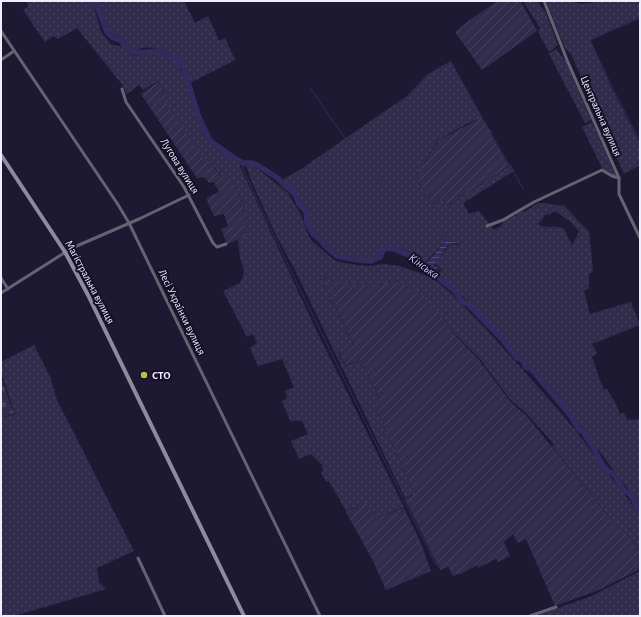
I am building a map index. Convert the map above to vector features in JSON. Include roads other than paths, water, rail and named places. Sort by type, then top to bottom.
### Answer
[{"type":"main road","name":"Магістральна вулиця","points":[[1,155],[65,252],[88,295],[244,616]]},
{"type":"street","name":"Центральна вулиця","points":[[544,1],[567,60],[619,178],[619,194],[640,238]]},
{"type":"street","name":"Лесі Українки вулиця","points":[[1,32],[129,223],[320,616]]},
{"type":"street","points":[[1,60],[14,51]]},
{"type":"street","name":"Лугова вулиця","points":[[122,89],[126,102],[175,172],[214,245],[217,247],[226,244]]},
{"type":"street","points":[[487,226],[503,220],[534,202],[602,170],[619,178]]},
{"type":"street","points":[[1,293],[74,247],[188,195]]},
{"type":"street","points":[[1,278],[8,288]]},
{"type":"street","points":[[138,558],[165,616]]},
{"type":"street","points":[[530,616],[556,607]]},
{"type":"water","points":[[448,238],[459,244],[452,243],[448,245],[434,266],[442,270],[435,269],[435,271],[432,272],[429,268],[424,266]]},
{"type":"waterway","name":"Кінська","points":[[95,1],[107,32],[112,37],[122,41],[124,46],[136,53],[156,51],[170,55],[178,60],[184,69],[198,115],[209,139],[239,161],[243,163],[252,163],[259,166],[279,179],[295,194],[299,204],[306,212],[307,223],[313,234],[337,256],[371,261],[380,257],[383,250],[386,248],[394,249],[416,258],[422,264],[433,270],[441,280],[455,291],[462,301],[468,304],[501,338],[517,358],[521,359],[525,364],[525,367],[532,370],[571,416],[579,430],[584,431],[586,438],[592,445],[604,467],[614,474],[624,491],[630,494],[640,512]]},
{"type":"waterway","points":[[640,18],[590,40],[640,142]]},
{"type":"waterway","points":[[451,63],[480,115]]},
{"type":"waterway","points":[[310,88],[365,167],[448,239]]},
{"type":"waterway","points":[[491,134],[524,190]]},
{"type":"waterway","points":[[243,163],[243,168],[254,193],[289,267],[436,565]]},
{"type":"place","name":"СТО","points":[[144,375]]}]
